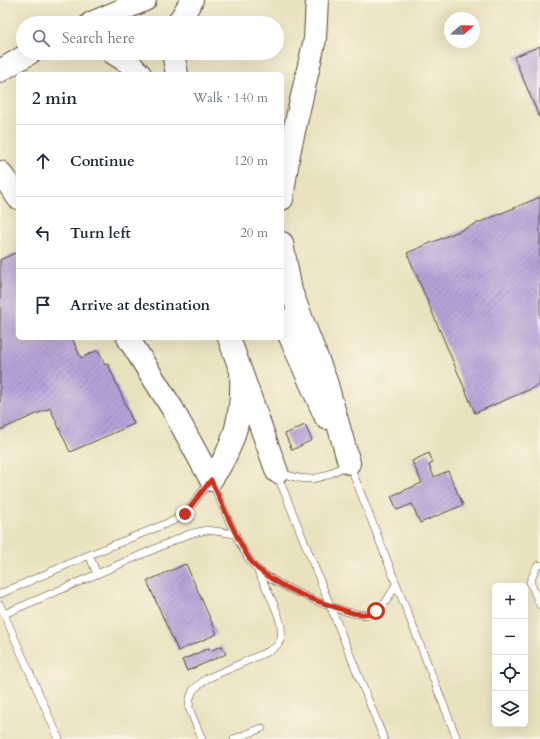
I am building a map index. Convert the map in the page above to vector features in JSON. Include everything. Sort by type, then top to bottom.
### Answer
[{"type":"highway","points":[[107,16],[145,0]]},
{"type":"highway","points":[[182,16],[192,0]]},
{"type":"highway","points":[[284,186],[289,154],[315,39],[317,0]]},
{"type":"highway","points":[[0,71],[18,60]]},
{"type":"highway","points":[[124,60],[138,72]]},
{"type":"highway","points":[[175,60],[178,72]]},
{"type":"highway","points":[[0,172],[16,195]]},
{"type":"highway","points":[[284,254],[291,291],[332,399],[349,464]]},
{"type":"highway","points":[[284,324],[316,396],[349,464]]},
{"type":"highway","points":[[129,340],[172,408],[211,480],[227,455],[236,429],[241,401],[241,372]]},
{"type":"highway","points":[[230,340],[277,472]]},
{"type":"lane","points":[[277,472],[299,478],[317,480],[329,476],[349,464],[457,739]]},
{"type":"lane","points":[[277,472],[384,739]]},
{"type":"lane","points":[[0,594],[89,555],[175,520],[188,510],[211,480],[236,534],[257,569],[280,623],[281,639],[274,649],[206,679],[193,690],[190,698],[190,708],[202,739]]},
{"type":"lane","points":[[4,614],[189,534],[208,530],[236,534]]},
{"type":"lane","points":[[89,555],[97,574]]},
{"type":"lane","points":[[540,565],[537,566],[530,582],[540,605]]},
{"type":"lane","points":[[257,569],[299,594],[357,614],[372,613],[383,605],[396,584]]},
{"type":"lane","points":[[0,605],[59,739]]},
{"type":"lane","points":[[234,739],[262,728]]},
{"type":"building","points":[[540,46],[540,119],[514,57]]},
{"type":"building","points":[[540,197],[540,385],[475,413],[407,253]]},
{"type":"building","points":[[15,253],[16,255],[16,340],[73,340],[81,358],[98,350],[105,365],[108,364],[134,424],[70,452],[50,408],[0,430],[0,260]]},
{"type":"building","points":[[305,425],[312,440],[292,450],[285,434]]},
{"type":"building","points":[[429,453],[433,463],[429,465],[434,477],[448,471],[463,505],[420,523],[412,504],[397,510],[391,496],[422,483],[412,461]]},
{"type":"building","points":[[186,564],[217,634],[178,651],[147,581]]},
{"type":"building","points":[[222,646],[226,654],[187,671],[182,660],[209,648],[210,651]]},
{"type":"route","points":[[185,514],[196,502],[211,480],[241,543],[257,569],[299,594],[351,613],[362,615],[376,611]]}]
